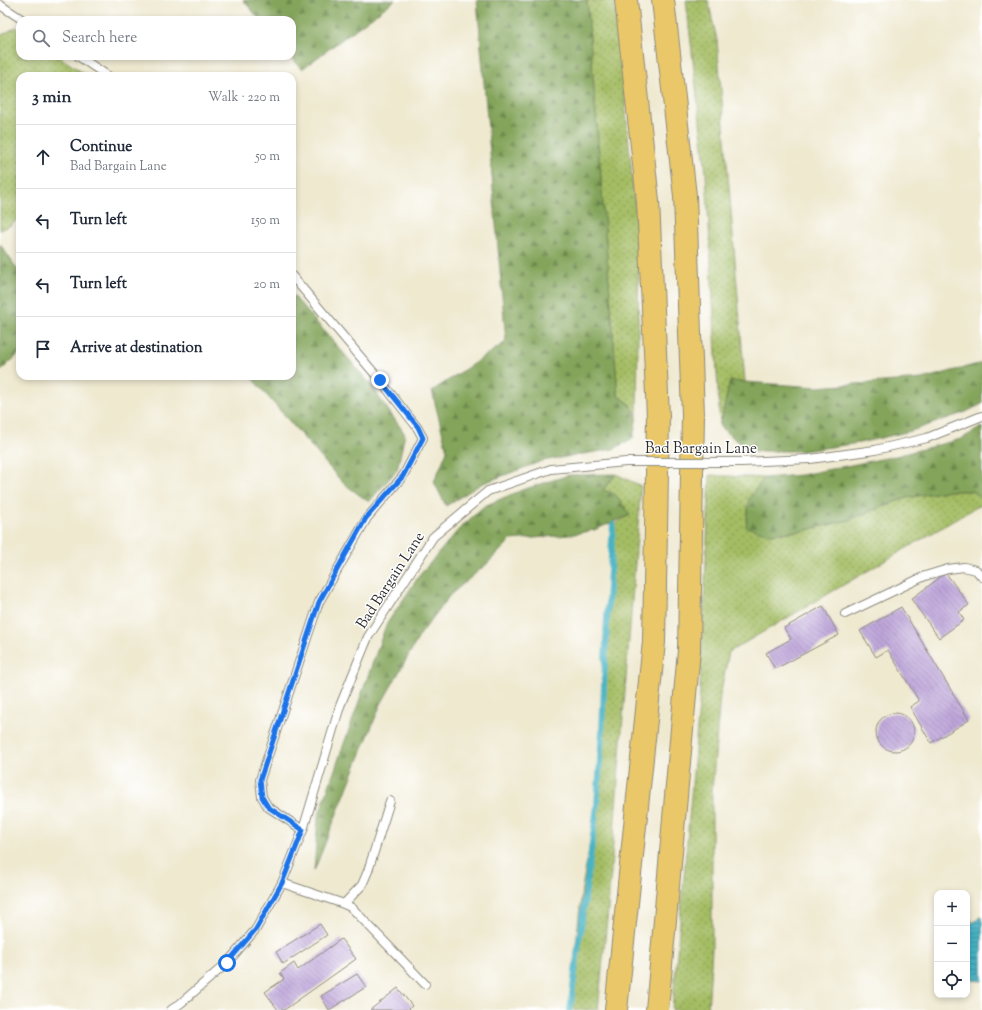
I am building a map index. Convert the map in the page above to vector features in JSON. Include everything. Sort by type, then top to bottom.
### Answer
[{"type":"highway","points":[[616,1010],[654,642],[658,416],[648,201],[626,0]]},
{"type":"highway","points":[[657,1010],[689,650],[694,415],[685,196],[663,0]]},
{"type":"lane","points":[[0,5],[17,16]]},
{"type":"lane","points":[[84,60],[102,72]]},
{"type":"lane","points":[[296,281],[418,427],[423,438],[403,476],[366,518],[319,602],[260,780],[262,797],[268,807],[303,830]]},
{"type":"lane","name":"Bad Bargain Lane","points":[[171,1010],[227,963],[256,929],[282,883],[303,830],[340,706],[368,637],[433,537],[488,491],[551,469],[626,462],[742,462],[810,459],[874,450],[927,438],[982,416]]},
{"type":"lane","points":[[845,614],[925,576],[948,569],[964,567],[976,570],[982,577]]},
{"type":"lane","points":[[344,904],[362,885],[368,871],[390,801]]},
{"type":"lane","points":[[282,883],[352,908],[425,984]]},
{"type":"green space","points":[[243,0],[395,0],[302,69],[294,60],[296,60],[296,16],[257,16]]},
{"type":"green space","points":[[477,0],[587,0],[618,396],[629,403],[637,416],[633,439],[613,449],[542,461],[481,484],[446,506],[434,482],[447,451],[432,391],[506,342]]},
{"type":"green space","points":[[587,0],[614,0],[618,27],[639,250],[637,416],[629,403],[618,396]]},
{"type":"green space","points":[[686,0],[708,0],[717,40],[745,382],[730,381],[720,427],[706,174]]},
{"type":"green space","points":[[16,27],[16,60],[64,60],[82,72],[16,72],[16,221],[11,225],[0,230],[0,36]]},
{"type":"green space","points":[[0,244],[16,267],[16,357],[0,371]]},
{"type":"green space","points":[[296,299],[367,380],[405,434],[397,470],[369,502],[343,483],[253,380],[296,380]]},
{"type":"green space","points":[[982,363],[982,404],[966,412],[911,431],[859,443],[803,451],[750,451],[720,427],[730,381],[817,387],[922,379]]},
{"type":"green space","points":[[982,427],[982,500],[974,491],[945,491],[906,498],[849,520],[802,531],[769,534],[746,527],[749,499],[764,478],[801,475],[896,456],[961,439]]},
{"type":"green space","points":[[616,474],[641,486],[608,909],[598,1010],[569,1010],[582,888],[597,806],[613,525],[630,515],[603,490]]},
{"type":"green space","points":[[616,474],[603,490],[615,494],[630,515],[594,530],[569,535],[511,540],[488,563],[450,595],[420,635],[380,706],[314,871],[318,817],[386,625],[419,576],[459,529],[484,506],[522,490],[569,475]]},
{"type":"green space","points":[[710,475],[764,478],[749,499],[769,534],[802,531],[849,520],[906,498],[945,491],[974,491],[982,500],[982,504],[729,652],[720,696],[712,791],[712,949],[708,1010],[672,1010],[699,706]]},
{"type":"water","points":[[982,916],[982,981],[971,980],[970,978],[970,918],[973,923]]},
{"type":"building","points":[[946,573],[969,605],[959,612],[964,620],[939,638],[911,599]]},
{"type":"building","points":[[823,606],[839,635],[775,669],[766,653],[791,639],[784,628]]},
{"type":"building","points":[[901,607],[969,720],[931,743],[910,707],[919,701],[888,650],[876,657],[860,631]]},
{"type":"building","points":[[895,713],[905,716],[911,722],[914,732],[911,742],[905,748],[895,751],[885,748],[879,742],[876,732],[879,722],[885,716]]},
{"type":"building","points":[[320,924],[327,935],[283,964],[276,952]]},
{"type":"building","points":[[341,939],[356,959],[284,1010],[278,1010],[265,992],[284,979],[280,973],[294,963],[298,970]]},
{"type":"building","points":[[357,974],[366,987],[329,1010],[321,996]]},
{"type":"building","points":[[398,988],[412,1006],[408,1010],[370,1010]]},
{"type":"waterway","points":[[570,1010],[597,806],[613,525]]},
{"type":"route","points":[[227,963],[256,929],[282,883],[303,830],[268,807],[262,797],[260,780],[319,602],[366,518],[403,476],[423,438],[418,427],[380,380]]}]
